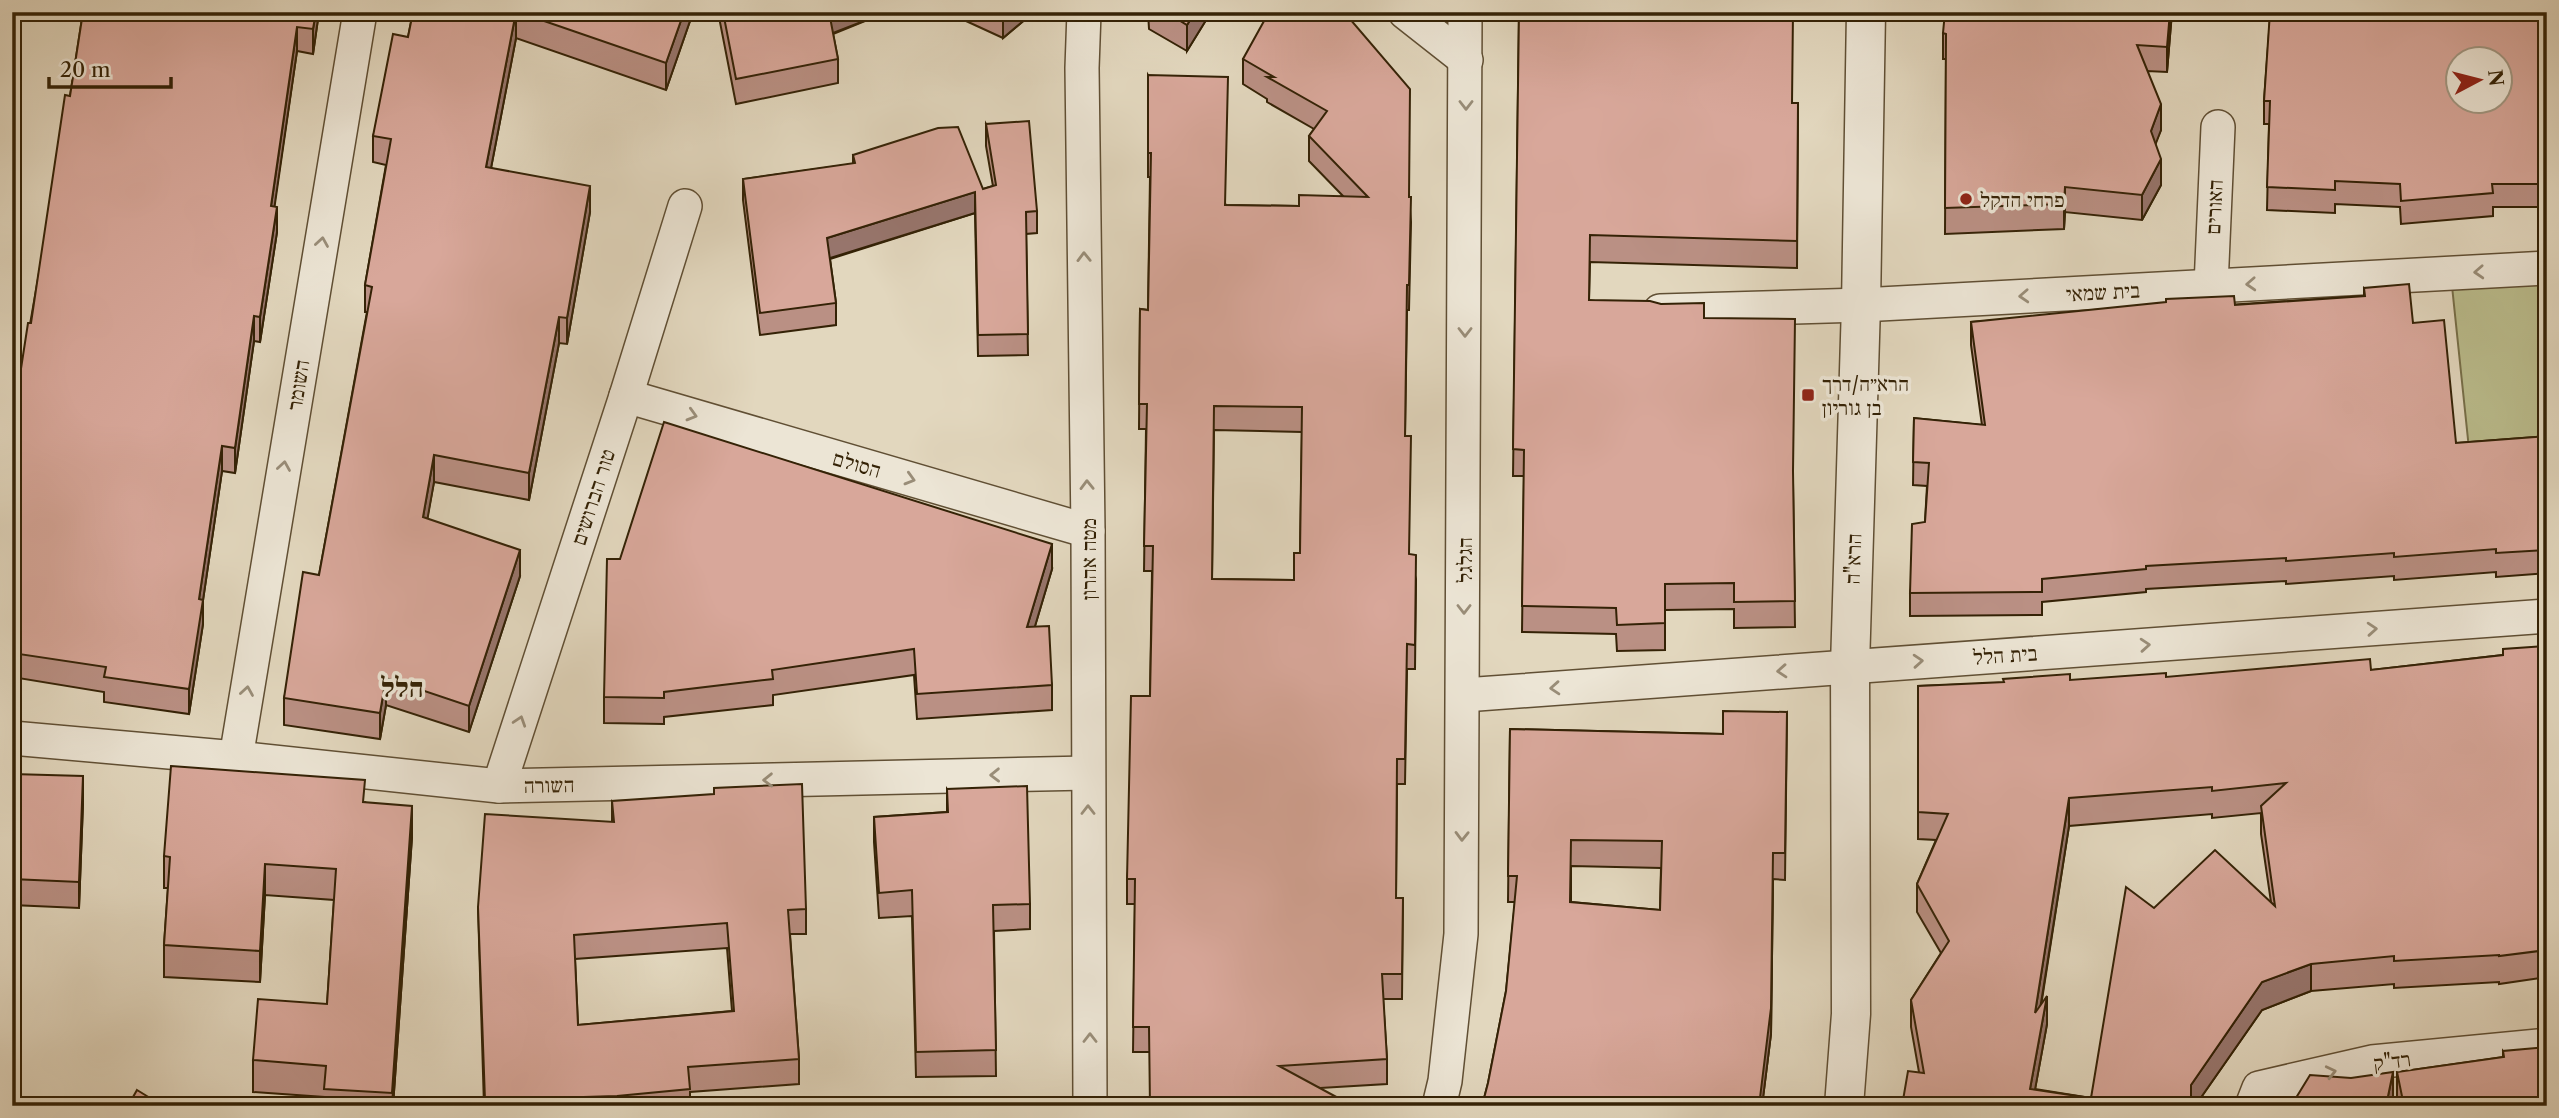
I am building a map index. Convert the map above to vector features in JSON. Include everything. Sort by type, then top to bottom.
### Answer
[{"type":"street","name":"השומר","points":[[236,758],[360,12]]},
{"type":"street","name":"מטה אהרון","points":[[1084,12],[1082,68],[1088,531],[1090,1106]]},
{"type":"street","points":[[1405,12],[1466,60]]},
{"type":"street","name":"הגלגל","points":[[1439,1106],[1445,1081],[1461,934],[1465,12]]},
{"type":"street","name":"הרא\"ה","points":[[1844,1106],[1851,1014],[1850,666],[1861,305],[1866,12]]},
{"type":"street","name":"האורים","points":[[2211,286],[2218,127]]},
{"type":"street","name":"טור הברושים","points":[[499,786],[685,206]]},
{"type":"street","name":"בית שמאי","points":[[1660,311],[1861,305],[2547,268]]},
{"type":"street","name":"הסולם","points":[[626,396],[1088,531]]},
{"type":"street","name":"בית הלל","points":[[1464,695],[2547,616]]},
{"type":"street","name":"השורה","points":[[12,738],[499,786],[1088,773]]},
{"type":"street","name":"רד\"ק","points":[[2252,1106],[2259,1088],[2372,1062],[2547,1045]]},
{"type":"green space","points":[[2547,277],[2547,441],[2469,449],[2452,286]]},
{"type":"building","points":[[83,12],[316,12],[313,29],[297,27],[271,206],[277,207],[260,317],[254,316],[235,448],[222,446],[199,599],[203,600],[189,689],[104,677],[106,667],[12,653],[12,427],[28,323],[31,323],[65,95],[70,96]]},
{"type":"building","points":[[413,12],[516,12],[486,167],[590,186],[567,318],[559,317],[529,473],[434,455],[423,517],[520,550],[469,706],[386,678],[380,713],[284,698],[303,572],[319,575],[372,287],[365,285],[391,139],[373,136],[393,34],[408,37]]},
{"type":"building","points":[[518,12],[684,12],[666,63]]},
{"type":"building","points":[[723,12],[829,12],[838,59],[736,79]]},
{"type":"building","points":[[1166,12],[1195,12],[1187,25]]},
{"type":"building","points":[[1269,12],[1344,12],[1410,89],[1411,197],[1405,436],[1411,436],[1409,554],[1416,555],[1415,645],[1407,644],[1405,759],[1397,759],[1396,898],[1403,898],[1402,974],[1382,974],[1387,1059],[1279,1066],[1353,1106],[1150,1106],[1149,1027],[1133,1027],[1135,879],[1127,879],[1131,696],[1150,696],[1153,546],[1144,546],[1147,404],[1139,404],[1140,309],[1148,310],[1151,153],[1148,153],[1148,75],[1228,77],[1225,205],[1299,206],[1299,195],[1368,197],[1309,136],[1327,111],[1267,77],[1274,77],[1243,59]],"holes":[[[1214,406],[1302,407],[1300,553],[1294,553],[1294,580],[1212,579]]]},
{"type":"building","points":[[1519,12],[1793,12],[1792,103],[1798,103],[1797,241],[1590,235],[1589,300],[1650,301],[1661,304],[1704,303],[1704,318],[1795,319],[1795,601],[1734,602],[1734,583],[1665,584],[1665,623],[1617,625],[1616,608],[1522,606],[1524,450],[1513,449]]},
{"type":"building","points":[[1945,12],[2170,12],[2167,47],[2137,45],[2161,104],[2151,131],[2161,159],[2142,195],[2065,187],[2064,204],[1945,208]]},
{"type":"building","points":[[2270,12],[2547,12],[2547,184],[2492,184],[2493,193],[2401,201],[2400,184],[2335,181],[2335,190],[2267,187],[2270,101],[2264,101]]},
{"type":"building","points":[[1029,121],[1037,211],[1026,212],[1028,334],[978,335],[975,192],[827,238],[836,303],[760,313],[743,179],[855,163],[853,155],[938,128],[958,127],[983,189],[996,185],[986,124]]},
{"type":"building","points":[[2409,284],[2413,323],[2444,320],[2456,443],[2547,436],[2547,550],[2496,553],[2496,549],[2394,557],[2394,553],[2286,561],[2286,558],[2146,566],[2146,569],[2042,579],[2042,592],[1910,593],[1912,524],[1925,522],[1929,463],[1913,462],[1914,418],[1985,425],[1971,322],[2166,302],[2166,299],[2234,296],[2235,305],[2365,296],[2364,288]]},
{"type":"building","points":[[664,422],[1052,544],[1027,627],[1049,626],[1052,685],[917,694],[914,649],[772,670],[773,679],[664,692],[664,698],[604,697],[607,559],[620,559]]},
{"type":"building","points":[[2547,646],[2547,950],[2499,956],[2394,961],[2394,956],[2311,964],[2262,982],[2191,1085],[2191,1106],[1902,1106],[1908,1071],[1924,1073],[1911,1000],[1949,941],[1917,884],[1948,814],[1918,812],[1918,686],[2004,682],[2003,679],[2070,674],[2070,680],[2166,673],[2166,677],[2370,659],[2371,670],[2503,655],[2503,649]],"holes":[[[2286,783],[2261,806],[2275,906],[2215,850],[2154,908],[2126,887],[2091,1098],[2030,1089],[2047,996],[2035,1013],[2069,798],[2212,787],[2212,791]]]},
{"type":"building","points":[[1723,711],[1787,712],[1785,853],[1773,853],[1771,1008],[1759,1106],[1482,1106],[1506,991],[1517,876],[1508,876],[1510,729],[1723,734]],"holes":[[[1571,840],[1662,841],[1660,910],[1570,902]]]},
{"type":"building","points":[[171,766],[365,780],[363,802],[412,806],[392,1093],[324,1089],[326,1066],[253,1060],[258,999],[327,1004],[336,869],[265,864],[260,951],[164,945],[170,857],[164,856]]},
{"type":"building","points":[[12,774],[83,776],[79,882],[12,879]]},
{"type":"building","points":[[802,784],[806,909],[788,910],[799,1059],[688,1067],[690,1089],[617,1096],[485,1100],[478,907],[485,814],[614,822],[612,801],[714,794],[714,788]],"holes":[[[727,923],[734,1011],[578,1025],[574,935]]]},
{"type":"building","points":[[1027,786],[1030,904],[993,905],[996,1050],[916,1052],[912,890],[879,893],[874,817],[948,812],[947,789]]},
{"type":"building","points":[[2547,1047],[2547,1106],[2404,1106],[2397,1072],[2504,1057],[2503,1051]]},
{"type":"building","points":[[2393,1072],[2386,1106],[2291,1106],[2310,1075],[2351,1078]]},
{"type":"building","points":[[137,1090],[163,1106],[128,1106]]},
{"type":"place","name":"פרחי הדקל","points":[[1966,199]]},
{"type":"place","name":"הרא״ה/דרך בן גוריון","points":[[1808,395]]},
{"type":"district","name":"הלל","points":[[402,687]]}]
